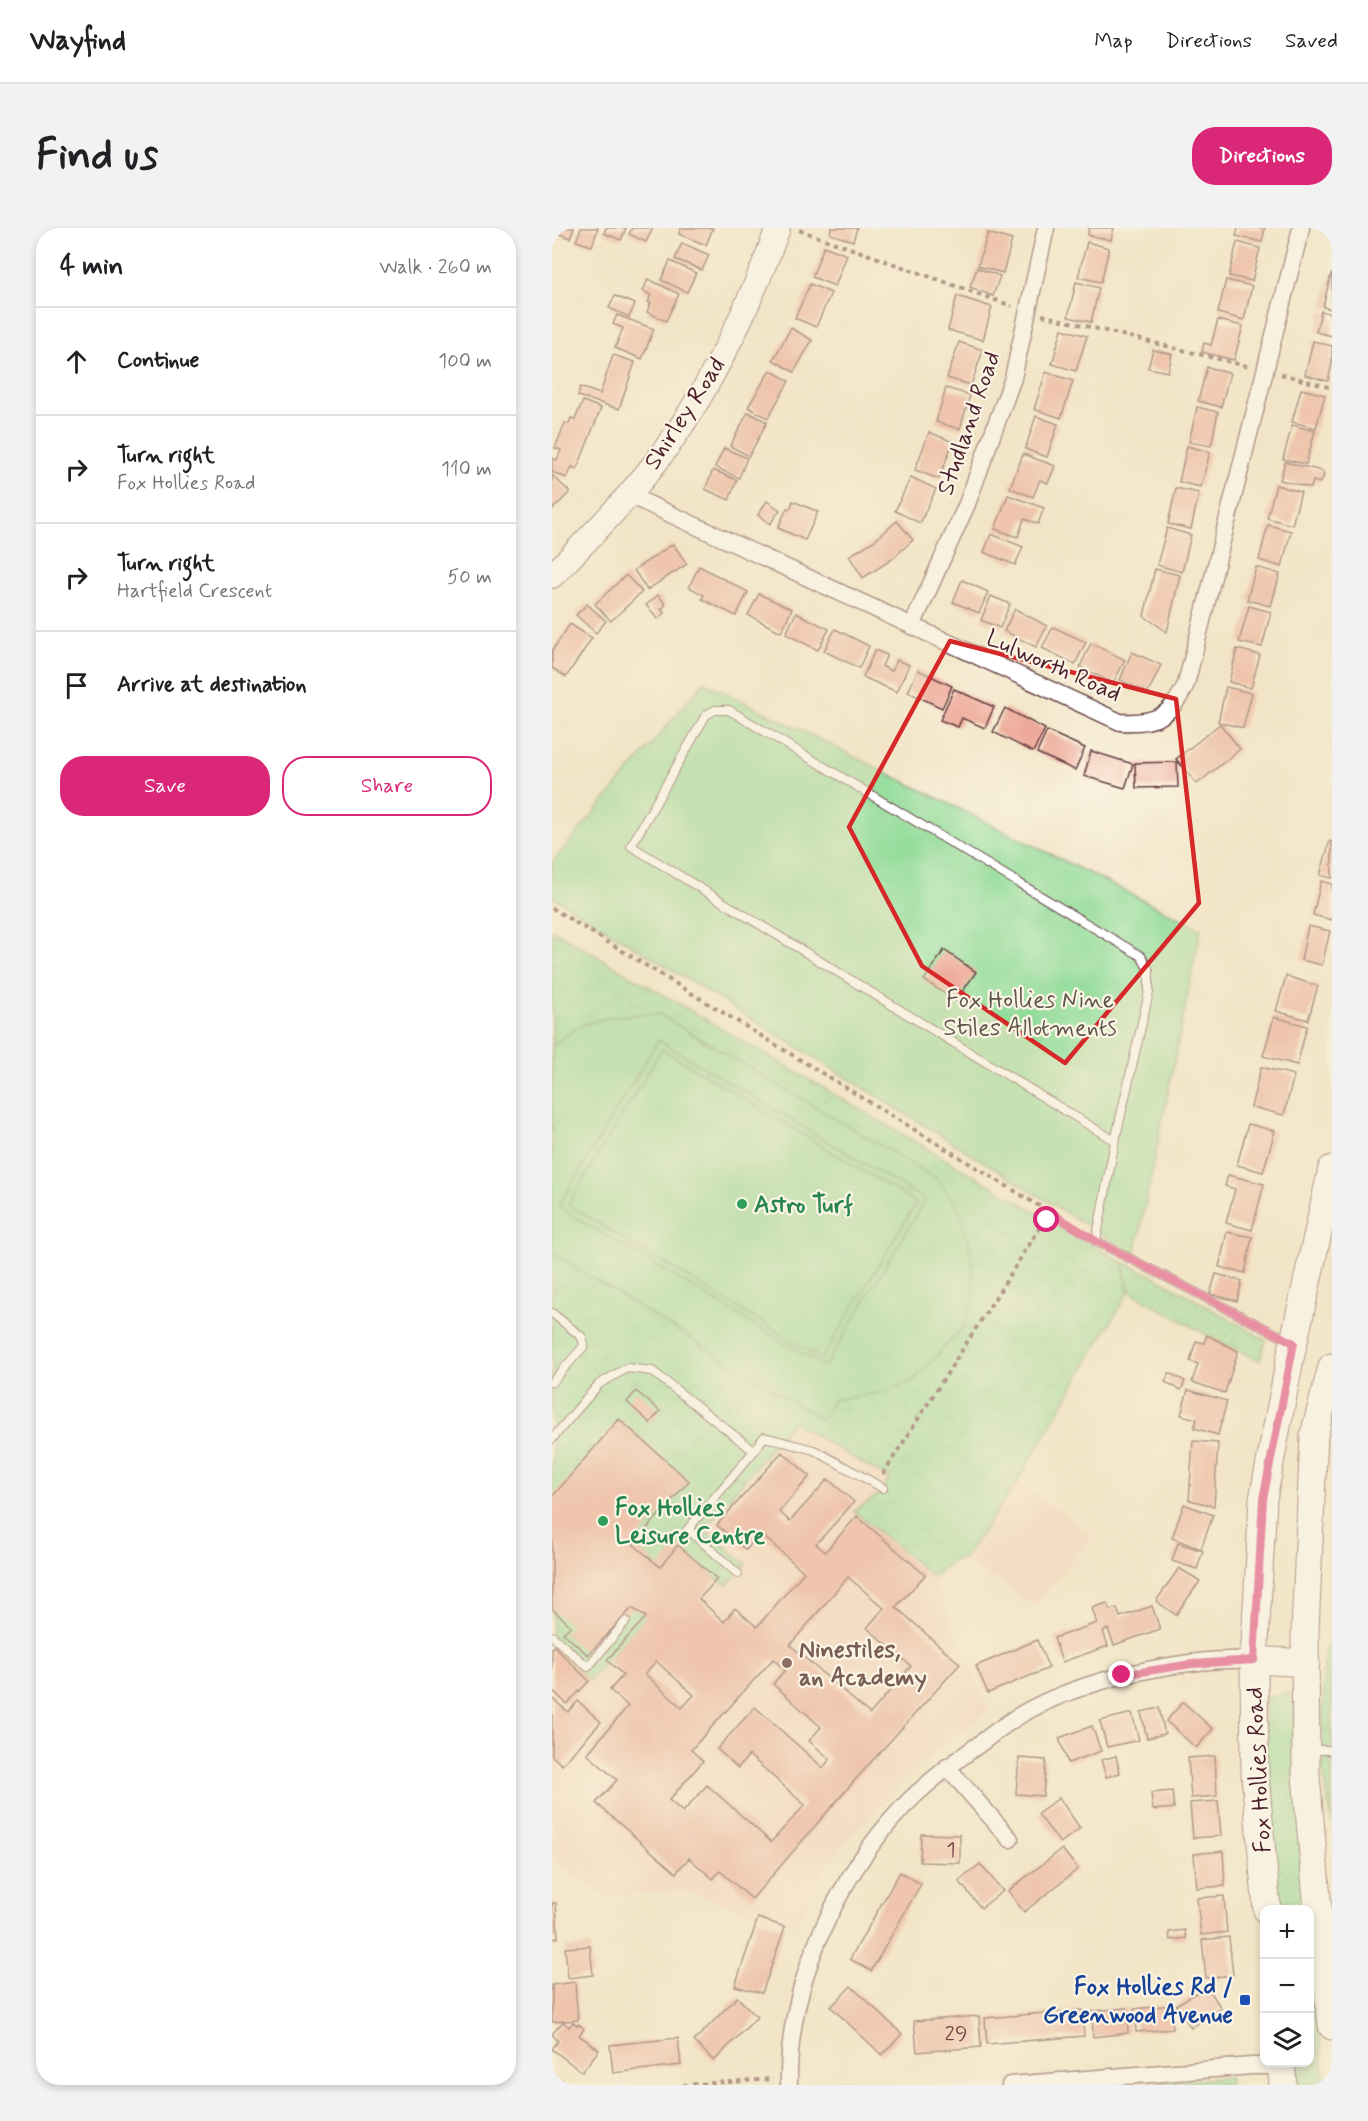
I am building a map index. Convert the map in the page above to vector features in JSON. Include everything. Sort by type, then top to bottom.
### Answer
[{"type":"main road","name":"Fox Hollies Road","points":[[1267,1905],[1255,1775],[1254,1660],[1263,1499],[1294,1343],[1326,1223],[1332,1169]]},
{"type":"main road","name":"Fox Hollies Road","points":[[1332,1367],[1314,1435],[1305,1630],[1306,1663],[1319,1750],[1306,1776],[1332,2026]]},
{"type":"main road","points":[[1254,1660],[1306,1663]]},
{"type":"street","name":"Shirley Road","points":[[552,574],[629,495],[660,456],[715,371],[762,271],[778,228]]},
{"type":"street","name":"Studland Road","points":[[912,626],[971,494],[1012,378],[1046,228]]},
{"type":"street","name":"Lulworth Road","points":[[629,495],[1120,722],[1152,721],[1172,709],[1179,701],[1186,684],[1300,228]]},
{"type":"street","points":[[789,2081],[788,2064],[792,2027],[804,1978],[818,1940],[834,1908],[858,1865],[904,1806],[947,1767],[1022,1713],[1073,1692],[1122,1675],[1192,1664],[1254,1660]]},
{"type":"street","points":[[947,1767],[1010,1839]]},
{"type":"street","points":[[1011,2085],[1252,2066],[1281,2071]]},
{"type":"lane","points":[[1115,1141],[631,846],[706,715],[715,710],[729,710],[1141,956],[1149,970],[1149,992],[1115,1141],[1096,1241],[1294,1343]]},
{"type":"lane","points":[[552,1313],[582,1337],[584,1346],[552,1382]]},
{"type":"lane","points":[[552,1439],[599,1384],[627,1368],[652,1371],[754,1451]]},
{"type":"lane","points":[[738,1574],[688,1529],[764,1437],[814,1450],[883,1488]]},
{"type":"lane","points":[[552,1636],[588,1667],[626,1621]]},
{"type":"path","points":[[792,228],[1026,312],[1332,388]]},
{"type":"path","points":[[552,908],[1096,1241]]},
{"type":"path","points":[[874,1483],[889,1465],[1050,1212]]},
{"type":"path","points":[[552,2074],[566,2085]]},
{"type":"path","points":[[683,2085],[789,2081]]},
{"type":"highlighted area","points":[[950,641],[1176,699],[1199,903],[1065,1063],[922,966],[849,827]]},
{"type":"shaded area","name":"Ninestiles, an Academy","points":[[792,1422],[890,1479],[877,1496],[854,1511],[933,1577],[989,1711],[926,1760],[853,1834],[820,1877],[797,1926],[681,1890],[605,1897],[552,1861],[552,1645],[589,1680],[696,1560],[717,1579],[738,1574],[747,1564],[706,1530]]},
{"type":"shaded area","points":[[1018,1481],[1092,1535],[1035,1606],[990,1576],[960,1560],[969,1552]]},
{"type":"green space","name":"Fox Hollies Nine Stiles Allotments","points":[[704,682],[1201,929],[1135,1255],[552,896],[552,863]]},
{"type":"green space","points":[[552,930],[1122,1262],[1129,1291],[1018,1481],[964,1558],[950,1562],[933,1577],[854,1511],[877,1496],[890,1479],[792,1422],[704,1529],[746,1564],[727,1585],[696,1561],[589,1681],[552,1645]]},
{"type":"green space","points":[[659,1014],[937,1179],[956,1203],[969,1240],[974,1301],[962,1328],[913,1381],[878,1393],[833,1400],[822,1420],[552,1253],[552,1046],[579,1026],[614,1016]],"holes":[[[658,1040],[925,1200],[825,1367],[558,1207]]]},
{"type":"green space","name":"Astro Turf","points":[[662,1049],[916,1203],[822,1359],[568,1205]]},
{"type":"green space","points":[[1122,1262],[1152,1275],[1266,1340],[1260,1361],[1207,1335],[1129,1291]]},
{"type":"green space","points":[[1332,1643],[1332,1825],[1322,1763],[1324,1650]]},
{"type":"green space","points":[[1288,1693],[1294,1706],[1308,1905],[1278,1905],[1265,1769],[1265,1698]]},
{"type":"green space","points":[[1314,1971],[1325,2085],[1294,2085],[1292,2067],[1314,2067]]},
{"type":"green space","points":[[1229,2077],[1230,2085],[1133,2085]]},
{"type":"building","points":[[552,228],[574,228],[570,238],[552,231]]},
{"type":"building","points":[[581,228],[598,228],[592,246],[576,241]]},
{"type":"building","points":[[606,228],[626,228],[621,240],[604,233]]},
{"type":"building","points":[[632,228],[653,228],[646,242],[629,234]]},
{"type":"building","points":[[681,228],[713,228],[706,245],[679,234]]},
{"type":"building","points":[[831,228],[857,228],[853,241],[830,234]]},
{"type":"building","points":[[1089,228],[1114,228],[1111,240],[1088,235]]},
{"type":"building","points":[[1238,228],[1265,228],[1262,242],[1236,236]]},
{"type":"building","points":[[988,233],[1012,240],[1003,273],[978,266]]},
{"type":"building","points":[[1087,242],[1109,248],[1101,282],[1078,277]]},
{"type":"building","points":[[1237,242],[1260,248],[1252,281],[1229,276]]},
{"type":"building","points":[[682,243],[709,255],[702,270],[675,259]]},
{"type":"building","points":[[824,246],[847,255],[835,286],[812,277]]},
{"type":"building","points":[[670,261],[696,273],[687,292],[661,280]]},
{"type":"building","points":[[977,268],[1000,276],[993,296],[970,287]]},
{"type":"building","points":[[1332,274],[1332,309],[1323,307]]},
{"type":"building","points":[[648,279],[679,294],[666,321],[647,312],[651,303],[648,302],[651,295],[643,291]]},
{"type":"building","points":[[1226,280],[1252,286],[1244,320],[1218,313]]},
{"type":"building","points":[[1076,282],[1099,288],[1091,322],[1068,317]]},
{"type":"building","points":[[810,284],[831,293],[816,327],[795,318]]},
{"type":"building","points":[[615,296],[635,304],[629,317],[609,308]]},
{"type":"building","points":[[957,296],[992,307],[983,340],[948,330]]},
{"type":"building","points":[[1321,311],[1332,314],[1332,336],[1316,332]]},
{"type":"building","points":[[617,315],[654,329],[642,359],[615,348],[623,328],[613,324]]},
{"type":"building","points":[[1218,320],[1243,326],[1234,360],[1202,352],[1204,343],[1211,345]]},
{"type":"building","points":[[791,328],[812,340],[794,372],[773,360]]},
{"type":"building","points":[[1062,329],[1087,336],[1076,371],[1052,364]]},
{"type":"building","points":[[1313,341],[1332,346],[1332,364],[1328,381],[1305,375]]},
{"type":"building","points":[[959,342],[983,350],[971,385],[947,378]]},
{"type":"building","points":[[1153,350],[1172,354],[1168,372],[1148,368]]},
{"type":"building","points":[[613,355],[635,362],[619,409],[578,396],[580,387],[600,394]]},
{"type":"building","points":[[1207,367],[1230,373],[1221,407],[1198,401]]},
{"type":"building","points":[[770,370],[789,381],[768,418],[748,407]]},
{"type":"building","points":[[1046,372],[1073,381],[1061,418],[1034,409]]},
{"type":"building","points":[[946,388],[970,395],[960,429],[936,422]]},
{"type":"building","points":[[1301,389],[1325,395],[1316,428],[1292,422]]},
{"type":"building","points":[[583,401],[601,408],[577,469],[572,467],[567,478],[552,472],[552,458],[557,460],[561,450],[555,448],[565,423],[569,424],[571,418],[575,419]]},
{"type":"building","points":[[1197,407],[1218,412],[1211,446],[1189,442]]},
{"type":"building","points":[[748,412],[767,422],[749,456],[730,446]]},
{"type":"building","points":[[1036,416],[1058,424],[1047,457],[1025,449]]},
{"type":"building","points":[[1292,425],[1315,431],[1306,464],[1283,459]]},
{"type":"building","points":[[929,432],[953,442],[939,479],[915,470]]},
{"type":"building","points":[[1187,446],[1210,452],[1201,487],[1179,482]]},
{"type":"building","points":[[724,448],[747,458],[739,478],[715,467]]},
{"type":"building","points":[[1023,454],[1055,466],[1048,483],[1040,480],[1033,497],[1010,488]]},
{"type":"building","points":[[1285,462],[1322,471],[1324,475],[1322,480],[1319,483],[1313,481],[1311,488],[1280,480]]},
{"type":"building","points":[[713,470],[737,480],[729,500],[705,489]]},
{"type":"building","points":[[552,475],[570,492],[552,510]]},
{"type":"building","points":[[911,477],[936,489],[920,523],[895,511]]},
{"type":"building","points":[[1276,485],[1301,492],[1292,525],[1267,518]]},
{"type":"building","points":[[1176,488],[1199,493],[1191,529],[1168,524]]},
{"type":"building","points":[[1008,495],[1044,508],[1038,524],[1024,519],[1018,537],[995,529]]},
{"type":"building","points":[[767,501],[780,510],[770,524],[758,515]]},
{"type":"building","points":[[793,501],[818,512],[805,540],[778,528],[787,508],[790,509]]},
{"type":"building","points":[[897,521],[913,540],[891,560],[863,578],[849,556],[874,541]]},
{"type":"building","points":[[1268,525],[1291,531],[1282,567],[1259,560]]},
{"type":"building","points":[[1167,528],[1191,535],[1182,572],[1157,565]]},
{"type":"building","points":[[991,534],[1023,547],[1015,565],[984,552]]},
{"type":"building","points":[[673,544],[687,564],[647,590],[634,570]]},
{"type":"building","points":[[699,566],[748,592],[736,616],[702,599],[704,595],[689,587]]},
{"type":"building","points":[[1256,567],[1280,574],[1271,606],[1247,600]]},
{"type":"building","points":[[1155,569],[1180,575],[1167,632],[1144,616]]},
{"type":"building","points":[[626,575],[642,592],[611,621],[595,604]]},
{"type":"building","points":[[962,580],[988,592],[979,613],[953,602]]},
{"type":"building","points":[[759,594],[792,609],[781,632],[748,615]]},
{"type":"building","points":[[658,595],[666,605],[661,609],[664,613],[658,619],[646,605]]},
{"type":"building","points":[[991,596],[1010,604],[1000,628],[981,620]]},
{"type":"building","points":[[587,604],[606,621],[596,633],[576,615]]},
{"type":"building","points":[[1249,606],[1271,612],[1262,647],[1239,642]]},
{"type":"building","points":[[1015,609],[1047,626],[1036,647],[1004,631]]},
{"type":"building","points":[[796,613],[829,629],[818,650],[786,634]]},
{"type":"building","points":[[570,624],[592,638],[566,677],[552,668],[552,651]]},
{"type":"building","points":[[1053,627],[1086,642],[1075,664],[1042,648]]},
{"type":"building","points":[[835,629],[869,646],[859,668],[824,651]]},
{"type":"building","points":[[1091,643],[1125,660],[1113,683],[1080,667]]},
{"type":"building","points":[[1237,649],[1260,655],[1251,688],[1229,682]]},
{"type":"building","points":[[875,650],[887,655],[882,666],[887,669],[892,671],[897,660],[909,665],[897,692],[863,677]]},
{"type":"building","points":[[1132,652],[1161,665],[1148,693],[1120,680]]},
{"type":"building","points":[[918,670],[952,686],[942,708],[908,692]]},
{"type":"building","points":[[1226,687],[1252,693],[1243,728],[1218,722]]},
{"type":"building","points":[[954,689],[994,707],[985,728],[962,718],[958,727],[940,720]]},
{"type":"building","points":[[1005,708],[1045,729],[1033,752],[993,732]]},
{"type":"building","points":[[1220,724],[1240,749],[1197,784],[1176,759]]},
{"type":"building","points":[[1047,731],[1085,748],[1075,770],[1037,753]]},
{"type":"building","points":[[1091,751],[1133,764],[1125,788],[1084,776]]},
{"type":"building","points":[[1177,762],[1178,787],[1136,788],[1135,763]]},
{"type":"building","points":[[1330,841],[1332,842],[1332,878],[1320,875]]},
{"type":"building","points":[[1321,881],[1332,884],[1332,920],[1313,915]]},
{"type":"building","points":[[1308,926],[1330,931],[1322,965],[1301,960]]},
{"type":"building","points":[[944,950],[976,972],[956,1001],[924,980]]},
{"type":"building","points":[[1286,976],[1318,986],[1308,1020],[1276,1011]]},
{"type":"building","points":[[1274,1017],[1307,1026],[1297,1065],[1263,1056]]},
{"type":"building","points":[[1261,1067],[1294,1075],[1284,1115],[1251,1107]]},
{"type":"building","points":[[1248,1124],[1275,1131],[1263,1172],[1237,1165]]},
{"type":"building","points":[[1228,1175],[1264,1184],[1252,1230],[1226,1223],[1235,1189],[1225,1186]]},
{"type":"building","points":[[1227,1232],[1252,1237],[1245,1273],[1219,1267]]},
{"type":"building","points":[[1216,1274],[1242,1281],[1237,1301],[1210,1294]]},
{"type":"building","points":[[1207,1335],[1238,1351],[1225,1393],[1192,1382],[1198,1364],[1190,1361],[1196,1341],[1204,1343]]},
{"type":"building","points":[[1169,1373],[1185,1381],[1181,1390],[1165,1382]]},
{"type":"building","points":[[1188,1390],[1227,1401],[1218,1435],[1194,1428],[1197,1419],[1181,1415]]},
{"type":"building","points":[[636,1391],[660,1411],[650,1423],[627,1402]]},
{"type":"building","points":[[619,1419],[689,1481],[633,1544],[660,1567],[678,1545],[717,1579],[699,1599],[724,1622],[735,1608],[757,1627],[804,1572],[760,1533],[746,1550],[717,1525],[782,1452],[810,1476],[779,1512],[790,1521],[828,1479],[854,1502],[816,1544],[825,1552],[857,1516],[925,1575],[896,1607],[960,1664],[854,1781],[752,1899],[720,1871],[713,1879],[689,1858],[676,1873],[596,1803],[617,1780],[587,1754],[628,1706],[610,1690],[623,1675],[607,1660],[646,1617],[632,1608],[588,1655],[563,1633],[571,1626],[552,1609],[552,1497]],"holes":[[[848,1577],[884,1608],[867,1628],[911,1666],[870,1714],[790,1645]],[[773,1659],[785,1670],[773,1684],[821,1727],[809,1741],[830,1759],[823,1768],[755,1707],[717,1749],[738,1768],[749,1755],[805,1805],[771,1842],[707,1785],[683,1812],[669,1800],[703,1761],[691,1750]],[[656,1661],[694,1695],[682,1708],[645,1674]]]},
{"type":"building","points":[[1193,1441],[1218,1443],[1214,1506],[1189,1500]]},
{"type":"building","points":[[1184,1504],[1213,1515],[1201,1549],[1172,1538]]},
{"type":"building","points":[[1178,1543],[1203,1551],[1197,1569],[1172,1561]]},
{"type":"building","points":[[1179,1568],[1200,1581],[1176,1615],[1156,1601]]},
{"type":"building","points":[[1107,1603],[1110,1610],[1117,1608],[1120,1617],[1152,1606],[1160,1629],[1114,1645],[1108,1629],[1103,1631],[1108,1646],[1062,1662],[1054,1638],[1097,1623],[1092,1608]]},
{"type":"building","points":[[1037,1640],[1049,1668],[988,1693],[976,1666]]},
{"type":"building","points":[[554,1646],[589,1681],[567,1704],[552,1690],[552,1648]]},
{"type":"building","points":[[552,1698],[568,1712],[578,1701],[601,1722],[562,1765],[552,1756]]},
{"type":"building","points":[[1183,1702],[1213,1729],[1196,1748],[1166,1721]]},
{"type":"building","points":[[1159,1708],[1165,1734],[1147,1738],[1141,1712]]},
{"type":"building","points":[[1132,1713],[1139,1740],[1107,1747],[1100,1721]]},
{"type":"building","points":[[1092,1726],[1101,1751],[1068,1763],[1059,1738]]},
{"type":"building","points":[[1116,1756],[1120,1773],[1106,1777],[1101,1760]]},
{"type":"building","points":[[1215,1756],[1217,1796],[1191,1798],[1188,1758]]},
{"type":"building","points":[[1019,1758],[1046,1760],[1043,1796],[1016,1794]]},
{"type":"building","points":[[1172,1791],[1174,1808],[1153,1810],[1151,1793]]},
{"type":"building","points":[[1059,1798],[1080,1828],[1060,1843],[1038,1814]]},
{"type":"building","points":[[1218,1801],[1221,1836],[1193,1838],[1190,1803]]},
{"type":"building","points":[[921,1834],[960,1835],[960,1863],[920,1862]]},
{"type":"building","points":[[1062,1849],[1078,1869],[1024,1912],[1008,1891]]},
{"type":"building","points":[[1223,1851],[1225,1886],[1197,1888],[1194,1854]]},
{"type":"building","points":[[980,1864],[1003,1891],[981,1908],[959,1881]]},
{"type":"building","points":[[900,1872],[921,1884],[871,1971],[850,1959]]},
{"type":"building","points":[[1224,1896],[1227,1932],[1201,1935],[1197,1898]]},
{"type":"building","points":[[552,1903],[556,1903],[558,1938],[552,1939]]},
{"type":"building","points":[[758,1918],[785,1927],[762,1993],[735,1986]]},
{"type":"building","points":[[1185,1930],[1186,1938],[1170,1940],[1169,1932]]},
{"type":"building","points":[[1229,1937],[1233,1975],[1206,1978],[1202,1940]]},
{"type":"building","points":[[590,1946],[593,1975],[568,1978],[565,1948]]},
{"type":"building","points":[[575,1982],[578,2020],[552,2022],[552,1985]]},
{"type":"building","points":[[851,1986],[902,2034],[882,2055],[831,2007]]},
{"type":"building","points":[[1207,1986],[1221,2008],[1191,2028],[1176,2005]]},
{"type":"building","points":[[737,1997],[757,2017],[714,2061],[694,2041]]},
{"type":"building","points":[[1171,2005],[1173,2029],[1136,2032],[1134,2009]]},
{"type":"building","points":[[1127,2008],[1128,2033],[1093,2037],[1092,2011]]},
{"type":"building","points":[[1082,2010],[1084,2036],[987,2044],[985,2018]]},
{"type":"building","points":[[979,2016],[981,2047],[917,2052],[914,2021]]},
{"type":"building","points":[[563,2022],[569,2027],[573,2022],[578,2026],[579,2024],[584,2029],[579,2035],[599,2050],[582,2072],[552,2049],[558,2041],[552,2034]]},
{"type":"building","points":[[678,2038],[681,2065],[613,2073],[610,2045]]},
{"type":"place","name":"Astro Turf","points":[[742,1204]]},
{"type":"place","name":"Fox Hollies Leisure Centre","points":[[603,1521]]},
{"type":"place","name":"Ninestiles, an Academy","points":[[787,1663]]},
{"type":"place","name":"Fox Hollies Rd / Greenwood Avenue","points":[[1245,2000]]},
{"type":"route","points":[[1047,1220],[1050,1212],[1096,1241],[1294,1343],[1263,1499],[1254,1660],[1240,1659],[1192,1664],[1122,1675]]}]
